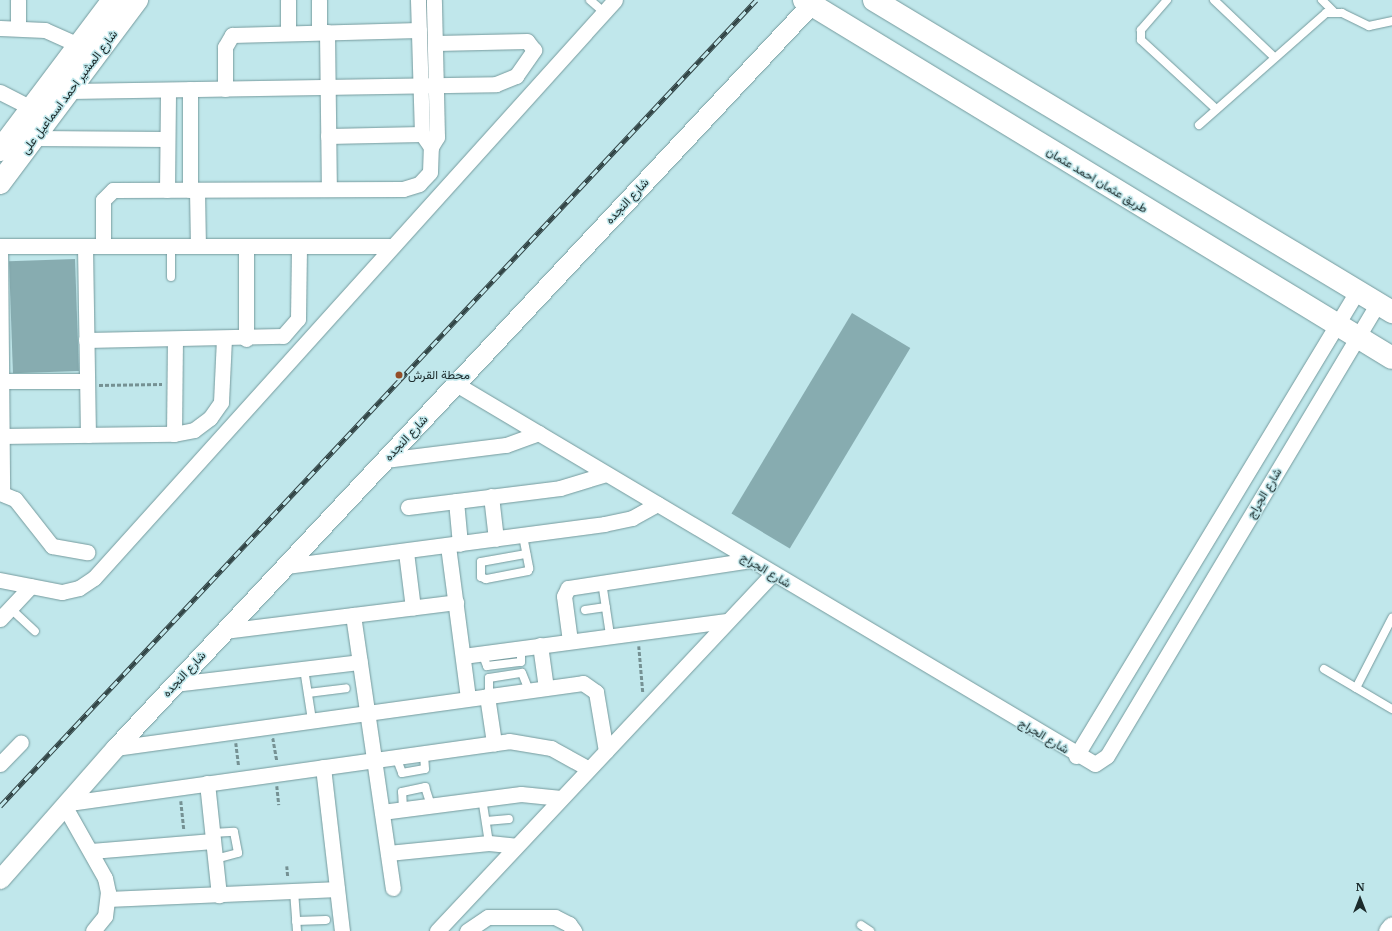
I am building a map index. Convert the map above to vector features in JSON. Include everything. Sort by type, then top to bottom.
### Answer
[{"type":"main road","name":"شارع المشير احمد اسماعيل على","points":[[3,166],[31,108],[113,0]]},
{"type":"main road","name":"شارع المشير احمد اسماعيل على","points":[[3,166],[34,138],[138,0]]},
{"type":"main road","points":[[874,0],[1385,307]]},
{"type":"main road","name":"طريق عثمان احمد عثمان","points":[[810,1],[1392,358]]},
{"type":"street","points":[[18,0],[18,28]]},
{"type":"street","points":[[288,0],[288,33]]},
{"type":"street","points":[[319,0],[328,87],[329,189]]},
{"type":"street","points":[[418,0],[422,134],[431,147]]},
{"type":"street","points":[[103,246],[102,203],[106,193],[167,190],[411,188],[430,172],[431,147],[437,137],[434,0]]},
{"type":"street","points":[[0,580],[66,591],[94,578],[615,0]]},
{"type":"street","name":"شارع النجده","points":[[0,879],[67,805],[115,748],[456,384],[810,1]]},
{"type":"street","points":[[0,28],[18,28],[53,32],[79,45]]},
{"type":"street","points":[[226,89],[228,38],[236,34],[419,30]]},
{"type":"street","points":[[70,91],[502,84],[516,76],[534,53],[529,42],[436,43]]},
{"type":"street","points":[[516,76],[534,90]]},
{"type":"street","points":[[190,89],[193,190],[198,246]]},
{"type":"street","points":[[167,190],[168,90]]},
{"type":"street","points":[[0,92],[31,108]]},
{"type":"street","points":[[328,136],[422,134]]},
{"type":"street","points":[[34,138],[167,139]]},
{"type":"street","points":[[87,552],[52,546],[15,499],[1,493],[0,246],[393,246]]},
{"type":"street","points":[[85,246],[88,435]]},
{"type":"street","points":[[246,246],[246,339]]},
{"type":"street","points":[[86,340],[276,338],[295,326],[299,311],[299,246]]},
{"type":"street","name":"شارع الجراج","points":[[1076,756],[1234,492],[1358,290]]},
{"type":"street","name":"شارع الجراج","points":[[456,384],[1076,756],[1095,764],[1107,756],[1357,337],[1385,307]]},
{"type":"street","points":[[174,434],[175,339]]},
{"type":"street","points":[[1,436],[174,434],[203,425],[221,402],[224,339]]},
{"type":"street","points":[[1,384],[87,383]]},
{"type":"street","points":[[385,460],[506,445],[539,433]]},
{"type":"street","points":[[408,507],[572,485],[606,474]]},
{"type":"street","points":[[1234,492],[1257,506]]},
{"type":"street","points":[[491,496],[496,539]]},
{"type":"street","points":[[456,501],[454,545],[456,602],[468,698]]},
{"type":"street","points":[[286,566],[406,552],[618,522],[657,504]]},
{"type":"street","points":[[406,552],[413,608]]},
{"type":"street","points":[[570,641],[565,592],[602,582],[750,560]]},
{"type":"street","points":[[437,931],[772,574]]},
{"type":"street","points":[[5,614],[31,586]]},
{"type":"street","points":[[224,631],[456,602]]},
{"type":"street","points":[[353,616],[393,888]]},
{"type":"street","points":[[463,656],[637,631],[727,621]]},
{"type":"street","points":[[540,645],[546,688]]},
{"type":"street","points":[[175,684],[360,662]]},
{"type":"street","points":[[115,748],[584,683],[593,688],[606,751]]},
{"type":"street","points":[[488,696],[494,743]]},
{"type":"street","points":[[1,761],[21,742]]},
{"type":"street","points":[[93,931],[105,916],[109,899],[105,878],[67,805],[179,786],[494,743],[538,744],[589,769]]},
{"type":"street","points":[[323,767],[342,931]]},
{"type":"street","points":[[207,783],[219,895]]},
{"type":"street","points":[[382,812],[521,794],[561,798]]},
{"type":"street","points":[[91,852],[185,843],[213,837]]},
{"type":"street","points":[[388,853],[489,843],[516,846]]},
{"type":"street","points":[[109,899],[337,889]]},
{"type":"street","points":[[467,931],[488,917],[555,917],[569,924],[574,931]]},
{"type":"street","points":[[1388,931],[1392,926]]},
{"type":"lane","points":[[590,0],[604,12]]},
{"type":"lane","points":[[1167,0],[1141,30],[1141,40],[1216,109]]},
{"type":"lane","points":[[1214,0],[1274,57]]},
{"type":"lane","points":[[1322,0],[1334,12],[1369,26],[1392,21]]},
{"type":"lane","points":[[1199,125],[1318,18],[1334,12]]},
{"type":"lane","points":[[171,246],[172,277]]},
{"type":"lane","points":[[524,536],[526,554],[527,572],[486,579],[481,577],[481,562],[526,554]]},
{"type":"lane","points":[[602,582],[610,635]]},
{"type":"lane","points":[[585,610],[606,608]]},
{"type":"lane","points":[[5,614],[35,631]]},
{"type":"lane","points":[[1356,688],[1392,618]]},
{"type":"lane","points":[[304,669],[312,720]]},
{"type":"lane","points":[[1324,669],[1392,709]]},
{"type":"lane","points":[[308,693],[346,688]]},
{"type":"lane","points":[[482,798],[489,843]]},
{"type":"lane","points":[[486,821],[509,819]]},
{"type":"lane","points":[[213,837],[234,832],[238,853],[215,860]]},
{"type":"lane","points":[[294,891],[297,931]]},
{"type":"lane","points":[[296,922],[326,920]]},
{"type":"lane","points":[[861,925],[870,931]]},
{"type":"path","points":[[87,383],[175,384]]},
{"type":"path","points":[[637,631],[645,710]]},
{"type":"path","points":[[272,726],[279,805]]},
{"type":"path","points":[[234,731],[241,778]]},
{"type":"path","points":[[179,786],[185,843]]},
{"type":"building","points":[[75,259],[79,371],[13,373],[9,261]]},
{"type":"building","points":[[852,313],[910,348],[790,549],[731,514]]},
{"type":"railway","points":[[0,806],[756,0]]},
{"type":"place","name":"محطة القرش","points":[[399,375]]}]
